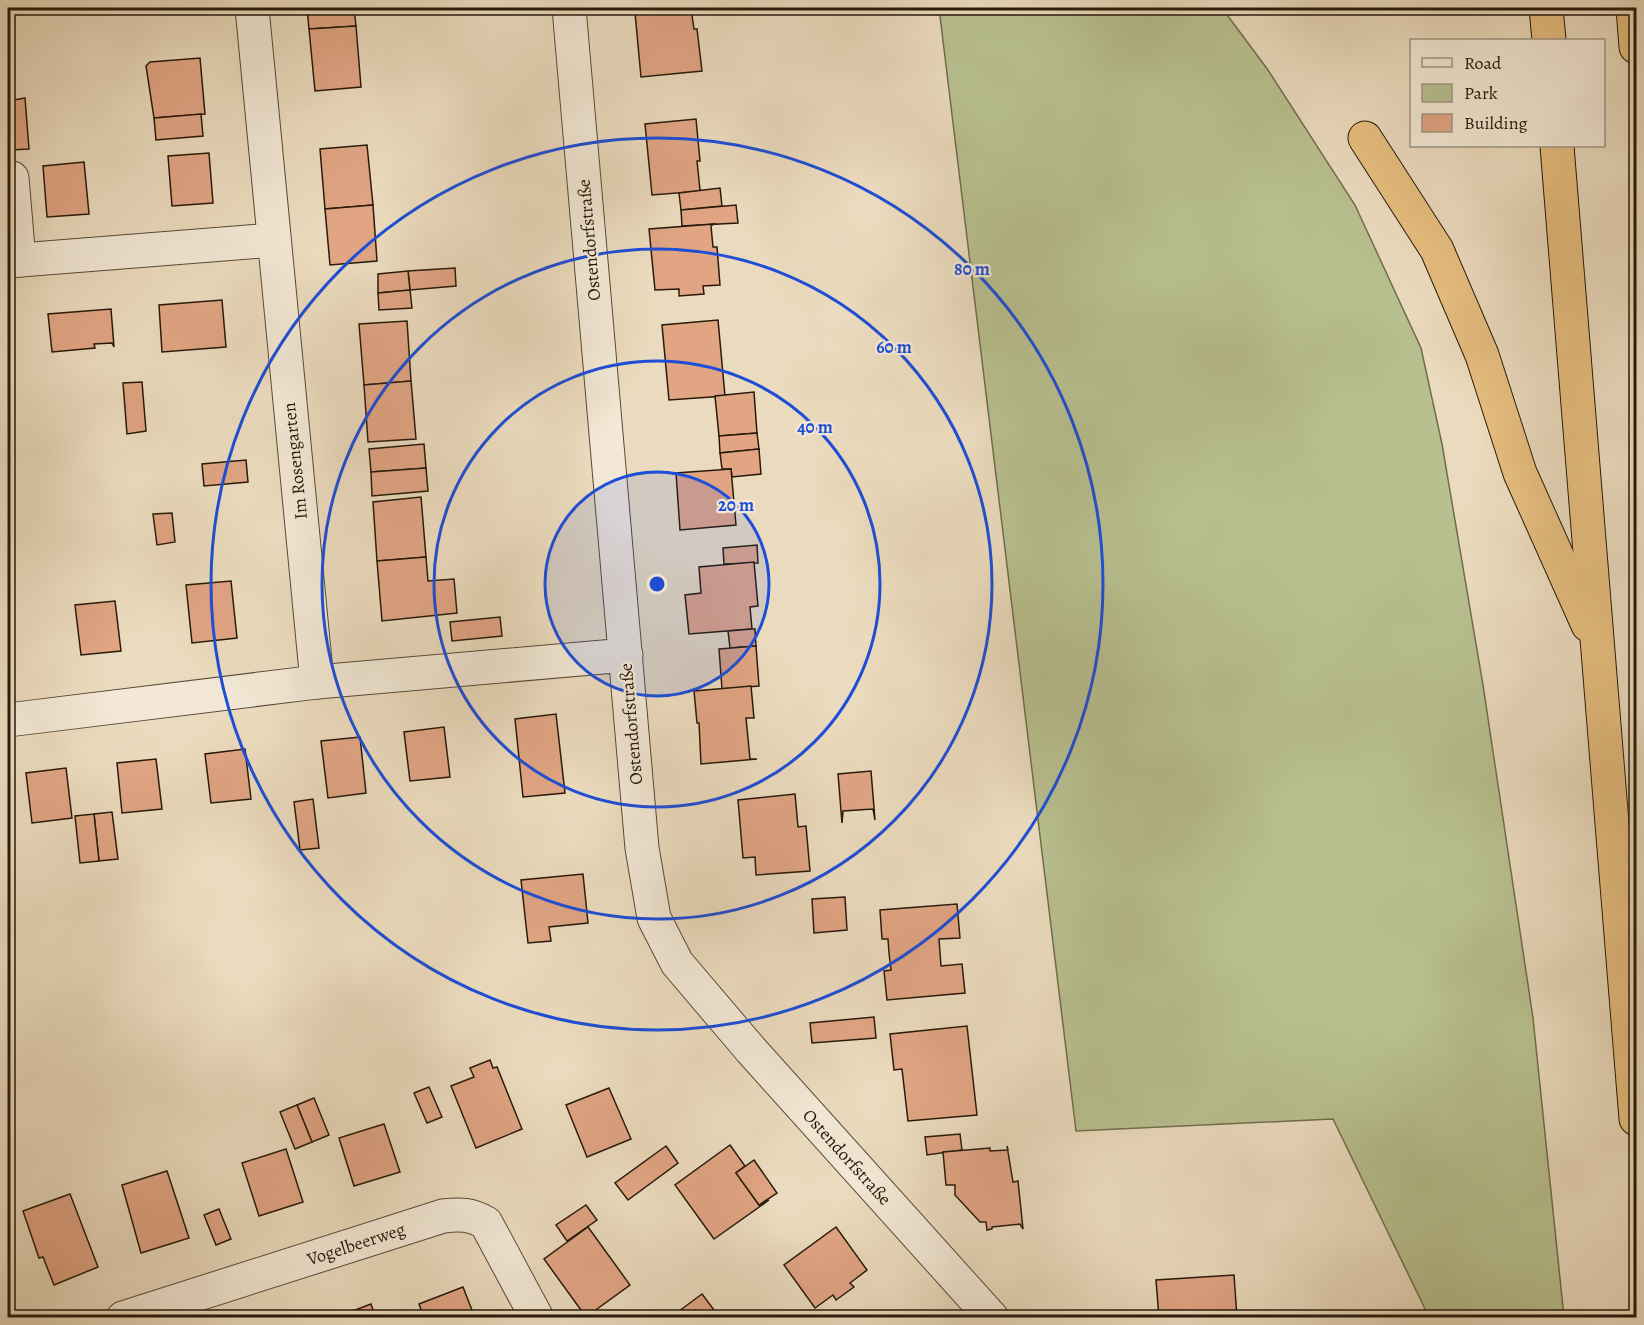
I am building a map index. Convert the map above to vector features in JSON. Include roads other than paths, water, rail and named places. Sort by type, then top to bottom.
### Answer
[{"type":"highway","points":[[1546,8],[1549,39]]},
{"type":"highway","points":[[1633,8],[1636,47]]},
{"type":"highway","points":[[1365,138],[1437,250],[1482,355],[1520,472],[1598,648]]},
{"type":"highway","points":[[1557,147],[1636,1119]]},
{"type":"street","name":"Im Rosengarten","points":[[252,8],[317,682]]},
{"type":"street","name":"Ostendorfstraße","points":[[568,8],[642,848],[654,918],[677,963],[751,1050],[992,1317]]},
{"type":"street","points":[[12,178],[13,260],[274,240]]},
{"type":"street","points":[[8,720],[317,682],[626,655]]},
{"type":"street","name":"Vogelbeerweg","points":[[123,1317],[443,1216],[459,1214],[473,1215],[486,1223],[537,1317]]}]
